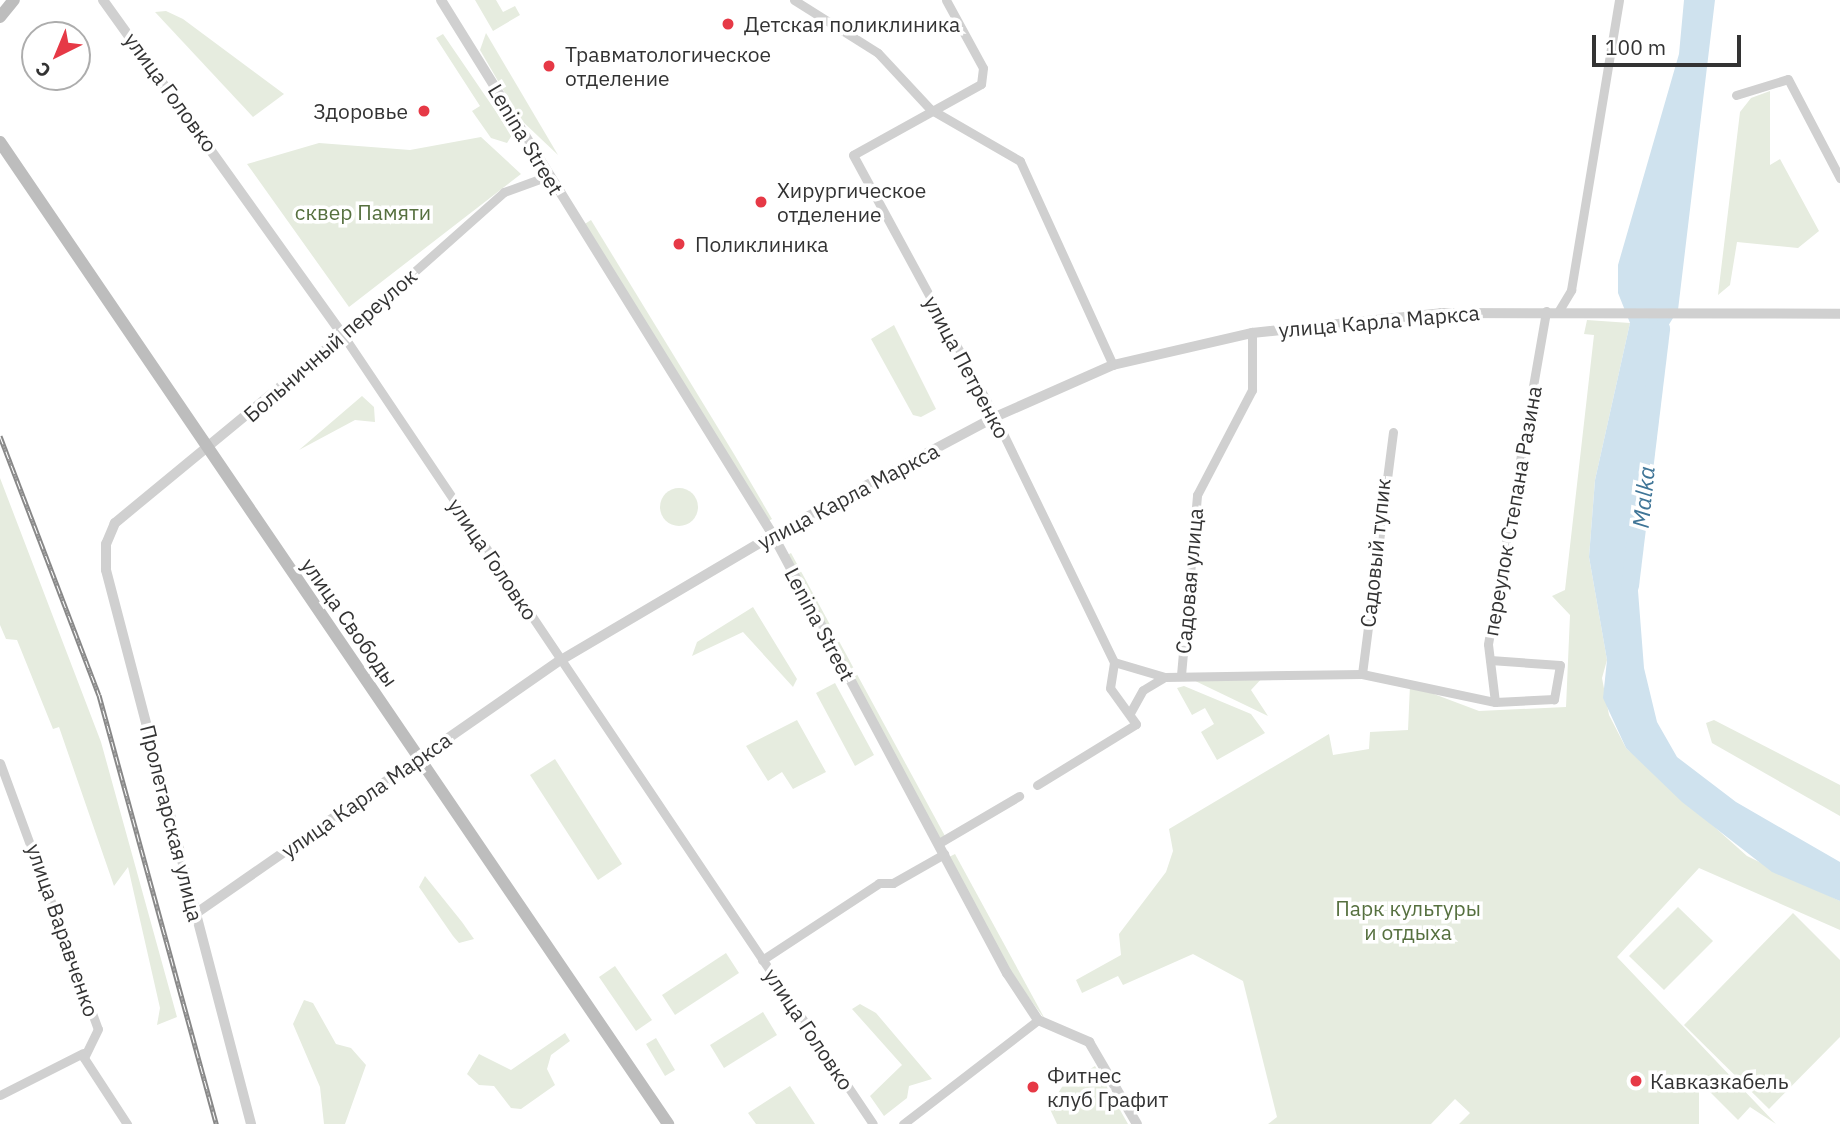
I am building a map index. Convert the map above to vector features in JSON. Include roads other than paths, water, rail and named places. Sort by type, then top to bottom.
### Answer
[{"type":"main road","points":[[0,17],[14,0]]},
{"type":"main road","name":"улица Свободы","points":[[0,142],[421,757],[668,1124]]},
{"type":"street","name":"улица Головко","points":[[103,0],[343,335],[873,1124]]},
{"type":"street","name":"Lenina Street","points":[[442,0],[548,176],[773,535],[944,855],[1038,1020]]},
{"type":"street","points":[[794,0],[878,53],[930,109],[1020,160],[1112,365]]},
{"type":"street","name":"улица Петренко","points":[[946,0],[984,68],[981,84],[930,109],[853,155],[995,417],[1114,662]]},
{"type":"street","points":[[1558,312],[1571,290],[1619,0]]},
{"type":"street","points":[[1736,95],[1788,79],[1840,178]]},
{"type":"street","name":"Больничный переулок","points":[[116,523],[343,335],[505,192],[548,176]]},
{"type":"street","name":"улица Карла Маркса","points":[[195,915],[561,660],[773,535],[995,417],[1112,365],[1252,333],[1441,313],[1546,311],[1840,314]]},
{"type":"street","name":"переулок Степана Разина","points":[[1495,702],[1490,660],[1546,311]]},
{"type":"street","name":"Садовая улица","points":[[1181,675],[1197,495],[1252,390],[1252,333]]},
{"type":"street","name":"Садовый тупик","points":[[1362,674],[1393,432]]},
{"type":"street","name":"Пролетарская улица","points":[[116,523],[106,544],[106,570],[251,1124]]},
{"type":"street","points":[[1130,713],[1143,690],[1165,677],[1181,675],[1362,674],[1495,702],[1554,699],[1560,665],[1490,660]]},
{"type":"street","points":[[1037,785],[1136,724],[1110,688],[1114,662],[1165,677]]},
{"type":"street","name":"улица Варавченко","points":[[0,763],[98,1029],[83,1053]]},
{"type":"street","points":[[939,843],[1019,796]]},
{"type":"street","points":[[762,960],[878,883],[892,883],[944,855]]},
{"type":"street","points":[[903,1124],[1038,1020],[1089,1042],[1137,1124]]},
{"type":"street","points":[[0,1096],[83,1053],[127,1124]]},
{"type":"water","points":[[1684,0],[1715,0],[1678,310],[1660,339],[1652,412],[1636,565],[1644,668],[1657,722],[1677,757],[1736,802],[1840,862],[1840,901],[1772,872],[1682,802],[1626,748],[1603,698],[1607,660],[1589,557],[1595,480],[1630,323],[1618,293],[1618,265],[1679,54]]},
{"type":"waterway","name":"Malka","points":[[1630,586],[1661,329]]},
{"type":"railway","points":[[0,436],[99,695],[216,1124]]},
{"type":"place","name":"Детская поликлиника","points":[[728,24]]},
{"type":"place","name":"Травматологическое отделение","points":[[549,66]]},
{"type":"place","name":"Здоровье","points":[[424,111]]},
{"type":"place","name":"Хирургическое отделение","points":[[761,202]]},
{"type":"place","name":"Поликлиника","points":[[679,244]]},
{"type":"place","name":"Кавказкабель","points":[[1636,1081]]},
{"type":"place","name":"Фитнес клуб Графит","points":[[1033,1087]]},
{"type":"park label","name":"сквер Памяти","points":[[363,212]]},
{"type":"park label","name":"Парк культуры и отдыха","points":[[1408,920]]}]
